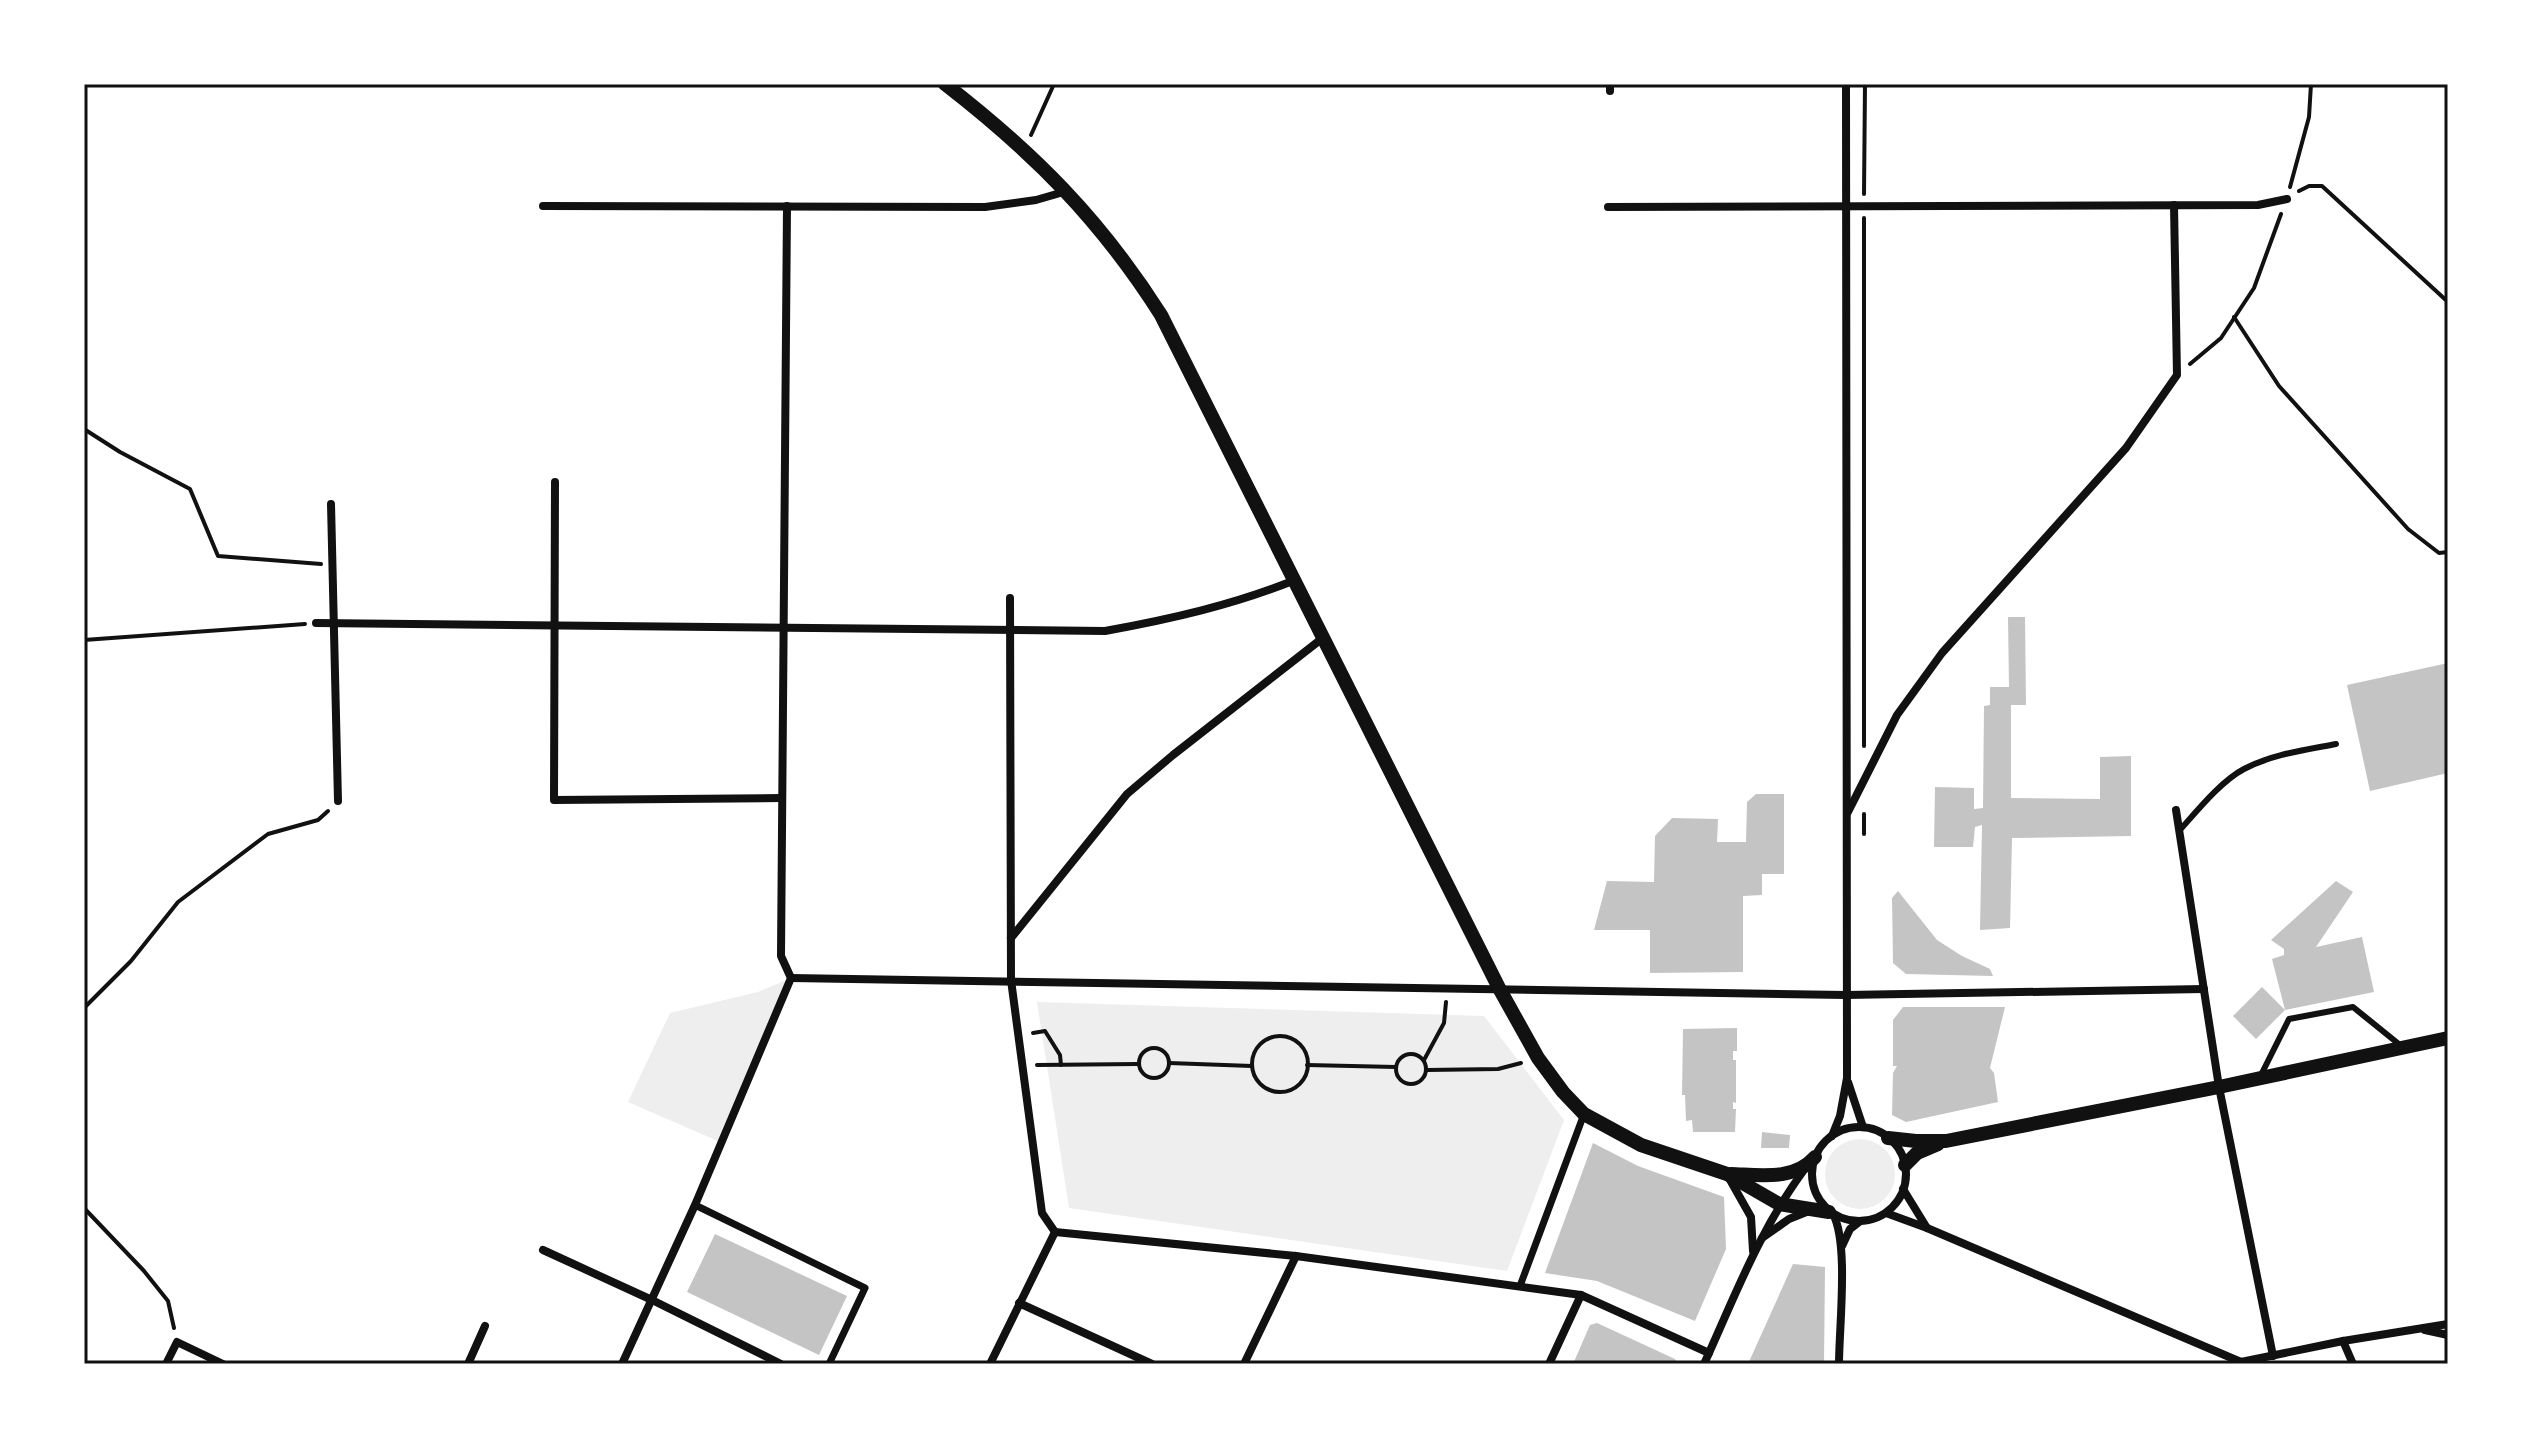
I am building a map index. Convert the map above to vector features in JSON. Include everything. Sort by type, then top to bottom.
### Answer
[{"type":"street","points":[[945,84],[1025,149],[1067,191],[1108,237],[1161,315],[1499,988],[1538,1058],[1563,1092],[1584,1114],[1641,1145],[1727,1174],[1779,1204],[1813,1209],[1860,1222],[1886,1213],[1903,1189],[1905,1165],[1901,1154],[1888,1138]]},
{"type":"street","points":[[1832,1136],[1840,1116],[1847,1078],[1846,84]]},
{"type":"street","points":[[543,206],[985,207],[1036,200],[1067,191]]},
{"type":"street","points":[[1608,207],[2258,205],[2287,199]]},
{"type":"street","points":[[1846,816],[1897,715],[1942,653],[2126,448],[2177,375],[2174,205]]},
{"type":"street","points":[[622,1364],[695,1205],[791,978],[781,956],[787,206]]},
{"type":"street","points":[[555,482],[554,800],[781,798]]},
{"type":"street","points":[[331,504],[338,801]]},
{"type":"street","points":[[316,623],[1105,631],[1183,617],[1255,596],[1295,580]]},
{"type":"street","points":[[1010,598],[1011,980],[1042,1213],[1055,1232],[1296,1256],[1581,1295],[1709,1353]]},
{"type":"street","points":[[1011,938],[1127,794],[1325,637]]},
{"type":"street","points":[[2176,810],[2219,1087],[2273,1356]]},
{"type":"street","points":[[791,978],[1846,995],[2204,989]]},
{"type":"street","points":[[1704,1364],[1758,1241],[1779,1204],[1811,1161],[1841,1130],[1863,1127],[1888,1138],[1946,1141],[2448,1038]]},
{"type":"street","points":[[1847,1078],[1863,1127]]},
{"type":"street","points":[[1520,1286],[1584,1114]]},
{"type":"street","points":[[1905,1165],[1917,1153],[1946,1141]]},
{"type":"street","points":[[1727,1174],[1774,1175],[1811,1161]]},
{"type":"street","points":[[1811,1161],[1816,1196],[1831,1213],[1840,1232],[1839,1364]]},
{"type":"street","points":[[1727,1174],[1751,1217],[1753,1252]]},
{"type":"street","points":[[1903,1189],[1927,1228]]},
{"type":"street","points":[[695,1205],[865,1288],[829,1364]]},
{"type":"street","points":[[1758,1241],[1789,1219],[1813,1209]]},
{"type":"street","points":[[1886,1213],[2241,1362],[2448,1324]]},
{"type":"street","points":[[1841,1251],[1843,1239],[1860,1222]]},
{"type":"street","points":[[990,1364],[1055,1232]]},
{"type":"street","points":[[543,1250],[781,1364]]},
{"type":"street","points":[[1244,1364],[1296,1256]]},
{"type":"street","points":[[1549,1364],[1581,1295]]},
{"type":"street","points":[[1019,1303],[1152,1364]]},
{"type":"street","points":[[468,1364],[485,1326]]},
{"type":"street","points":[[2421,1329],[2448,1335]]},
{"type":"street","points":[[2343,1341],[2353,1364]]},
{"type":"street","points":[[166,1364],[177,1342],[223,1364]]},
{"type":"lane","points":[[2179,831],[2242,770],[2281,754],[2336,744]]},
{"type":"lane","points":[[2259,1079],[2289,1019],[2353,1007],[2403,1048]]},
{"type":"path","points":[[1025,149],[1054,84]]},
{"type":"path","points":[[1864,749],[1865,84]]},
{"type":"path","points":[[2177,375],[2221,338],[2254,288],[2287,199],[2309,117],[2311,84]]},
{"type":"path","points":[[2287,199],[2309,186],[2322,186],[2448,302]]},
{"type":"path","points":[[2234,317],[2279,386],[2408,529],[2439,553],[2448,552]]},
{"type":"path","points":[[84,429],[190,489],[218,556],[332,564]]},
{"type":"path","points":[[84,640],[316,623]]},
{"type":"path","points":[[84,1008],[131,961],[178,902],[268,834],[318,820],[338,801]]},
{"type":"path","points":[[1863,841],[1864,811]]},
{"type":"path","points":[[1424,1061],[1444,1023],[1447,987]]},
{"type":"path","points":[[1018,1034],[1045,1031],[1060,1055],[1061,1065]]},
{"type":"path","points":[[1275,1036],[1300,1045],[1305,1052],[1307,1065],[1304,1078],[1298,1085],[1281,1092],[1263,1087],[1252,1066],[1259,1045],[1275,1036]]},
{"type":"path","points":[[1155,1048],[1163,1051],[1169,1063],[1161,1076],[1151,1078],[1142,1073],[1138,1064],[1141,1054],[1155,1048]]},
{"type":"path","points":[[1407,1054],[1417,1055],[1424,1061],[1427,1070],[1419,1082],[1409,1084],[1400,1079],[1396,1067],[1407,1054]]},
{"type":"path","points":[[1427,1070],[1498,1069],[1538,1058]]},
{"type":"path","points":[[1169,1063],[1252,1066]]},
{"type":"path","points":[[1023,1065],[1138,1064]]},
{"type":"path","points":[[1307,1065],[1396,1067]]},
{"type":"path","points":[[84,1208],[168,1301],[177,1342]]},
{"type":"shaded area","points":[[791,978],[720,1142],[628,1102],[670,1013],[758,992]]},
{"type":"shaded area","points":[[1037,1002],[1484,1016],[1564,1120],[1507,1271],[1069,1208]]},
{"type":"shaded area","points":[[1860,1139],[1885,1149],[1895,1174],[1885,1199],[1860,1209],[1835,1199],[1825,1174],[1835,1149]]},
{"type":"building","points":[[2008,617],[2025,617],[2026,705],[2011,705],[2011,798],[2100,799],[2100,757],[2131,756],[2131,836],[2012,838],[2010,928],[1980,930],[1982,825],[1975,827],[1973,847],[1934,847],[1935,787],[1974,788],[1974,809],[1983,808],[1984,706],[1990,705],[1990,687],[2009,687]]},
{"type":"building","points":[[2448,663],[2448,773],[2370,791],[2347,685]]},
{"type":"building","points":[[1756,794],[1784,794],[1784,874],[1762,874],[1762,895],[1743,896],[1743,972],[1650,973],[1650,930],[1594,930],[1607,881],[1654,882],[1655,836],[1672,818],[1718,819],[1717,842],[1746,842],[1747,802]]},
{"type":"building","points":[[2336,881],[2353,892],[2316,947],[2362,937],[2374,992],[2285,1010],[2272,959],[2284,955],[2284,949],[2271,940]]},
{"type":"building","points":[[1898,891],[1937,940],[1990,969],[1993,976],[1906,974],[1893,963],[1892,898]]},
{"type":"building","points":[[2262,987],[2285,1010],[2256,1039],[2233,1016]]},
{"type":"building","points":[[1903,1007],[2005,1007],[1990,1068],[1994,1073],[1998,1102],[1906,1122],[1892,1115],[1893,1073],[1897,1066],[1893,1066],[1893,1020]]},
{"type":"building","points":[[1737,1028],[1737,1051],[1733,1051],[1733,1060],[1736,1060],[1736,1103],[1733,1102],[1733,1109],[1736,1109],[1735,1132],[1693,1132],[1692,1120],[1686,1121],[1685,1095],[1682,1095],[1683,1029]]},
{"type":"building","points":[[1762,1132],[1790,1135],[1789,1148],[1761,1148]]},
{"type":"building","points":[[1593,1143],[1638,1166],[1724,1197],[1726,1249],[1695,1321],[1597,1281],[1545,1273]]},
{"type":"building","points":[[715,1234],[847,1296],[819,1355],[687,1292]]},
{"type":"building","points":[[1793,1264],[1825,1267],[1824,1364],[1748,1364]]},
{"type":"building","points":[[1597,1323],[1675,1359],[1678,1364],[1573,1364],[1590,1325]]}]
